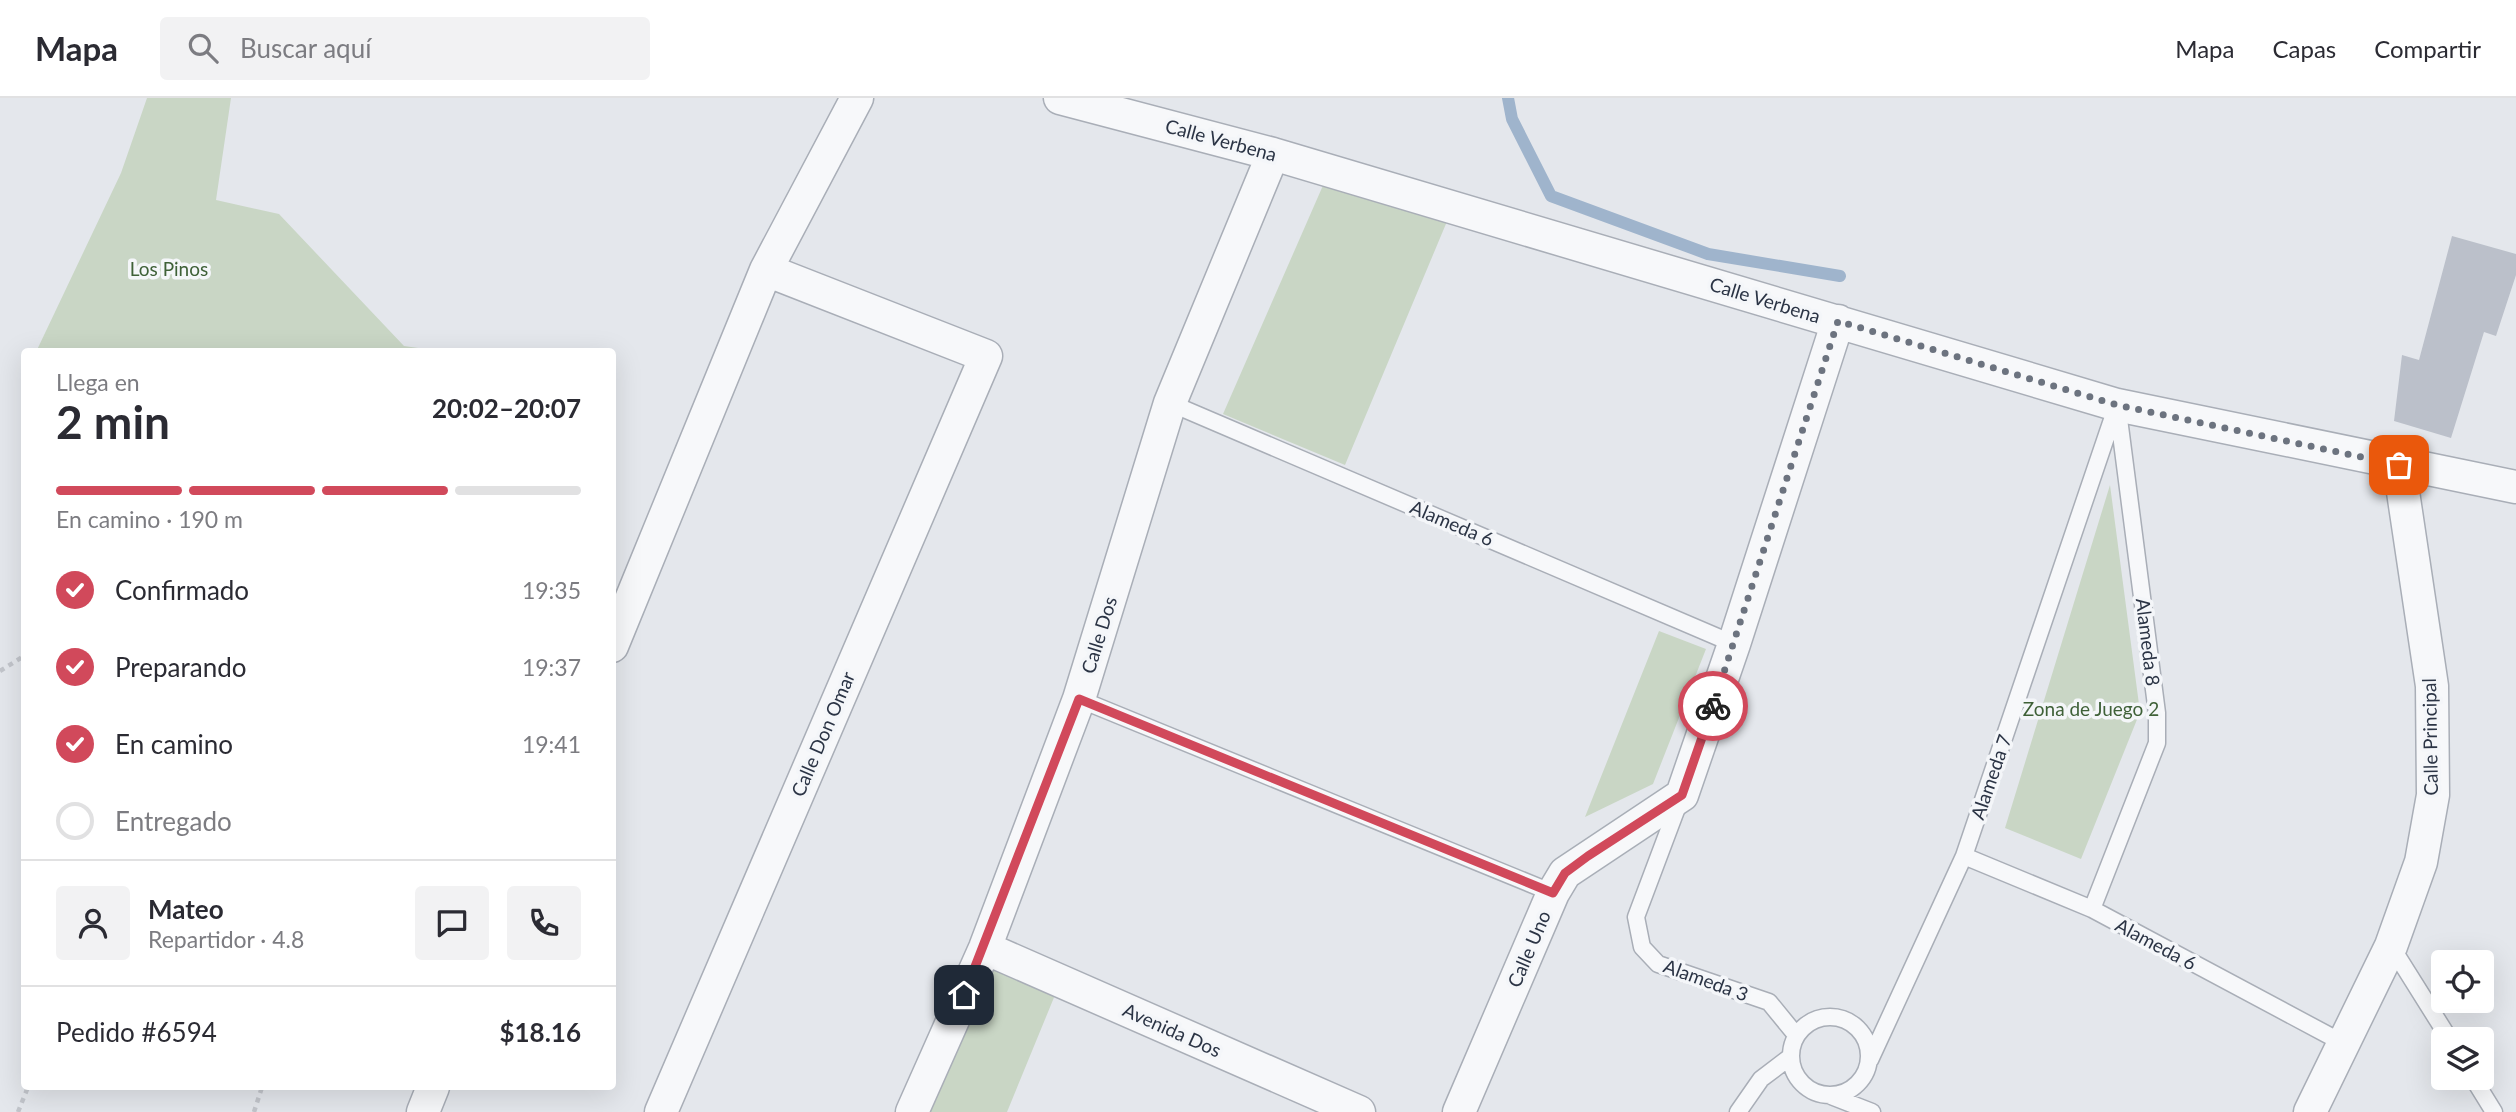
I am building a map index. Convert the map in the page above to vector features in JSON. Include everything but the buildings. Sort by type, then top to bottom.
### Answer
[{"type":"street","points":[[616,636],[766,270],[857,98]]},
{"type":"street","name":"Calle Verbena","points":[[1060,98],[1273,154],[2117,405],[2516,487]]},
{"type":"street","name":"Calle Dos","points":[[912,1112],[985,948],[1079,699],[1170,403],[1273,154]]},
{"type":"street","name":"Calle Don Omar","points":[[661,1112],[985,356],[766,270]]},
{"type":"street","points":[[1682,795],[1734,644],[1838,321]]},
{"type":"street","name":"Calle Principal","points":[[2310,1112],[2391,946],[2421,862],[2433,795],[2432,686],[2399,465]]},
{"type":"street","name":"Calle Uno","points":[[1459,1112],[1553,893],[1565,873],[1682,795]]},
{"type":"street","name":"Avenida Dos","points":[[985,948],[1359,1112]]},
{"type":"street","points":[[423,1112],[432,1090]]},
{"type":"lane","name":"Alameda 6","points":[[1170,403],[1734,644]]},
{"type":"lane","name":"Alameda 7","points":[[1870,1060],[1964,856],[2117,405]]},
{"type":"lane","name":"Alameda 8","points":[[2092,909],[2157,743],[2157,713],[2117,405]]},
{"type":"lane","points":[[1079,699],[1553,893]]},
{"type":"lane","name":"Alameda 3","points":[[1682,795],[1636,917],[1642,947],[1658,964],[1769,1002],[1796,1035]]},
{"type":"lane","name":"Alameda 6","points":[[1964,856],[2092,909],[2343,1043]]},
{"type":"lane","points":[[2391,946],[2441,1027]]},
{"type":"lane","points":[[1831,1096],[1852,1089],[1861,1081],[1870,1060],[1863,1035],[1843,1019],[1817,1019],[1796,1035],[1790,1057],[1798,1080],[1807,1089],[1872,1112]]},
{"type":"lane","points":[[1738,1112],[1761,1079],[1790,1057]]},
{"type":"lane","points":[[2480,1090],[2494,1112]]},
{"type":"path","points":[[0,671],[21,658]]},
{"type":"path","points":[[18,1112],[27,1090]]},
{"type":"path","points":[[254,1112],[261,1090]]},
{"type":"green space","name":"Los Pinos","points":[[147,98],[231,98],[216,200],[279,214],[404,346],[418,348],[38,348],[121,173]]},
{"type":"green space","points":[[1328,174],[1448,219],[1345,465],[1223,414]]},
{"type":"green space","name":"Zona de Juego 2","points":[[2110,485],[2140,712],[2081,859],[2005,828]]},
{"type":"green space","points":[[1659,631],[1706,649],[1653,784],[1585,817]]},
{"type":"green space","points":[[982,963],[1055,995],[1007,1112],[922,1112]]},
{"type":"waterway","points":[[1508,98],[1512,119],[1551,196],[1708,254],[1840,276]]},
{"type":"way so far","points":[[1713,706],[1838,321],[2117,405],[2399,465]]},
{"type":"route","points":[[964,995],[985,948],[1079,699],[1553,893],[1565,873],[1682,795],[1713,706]]}]
